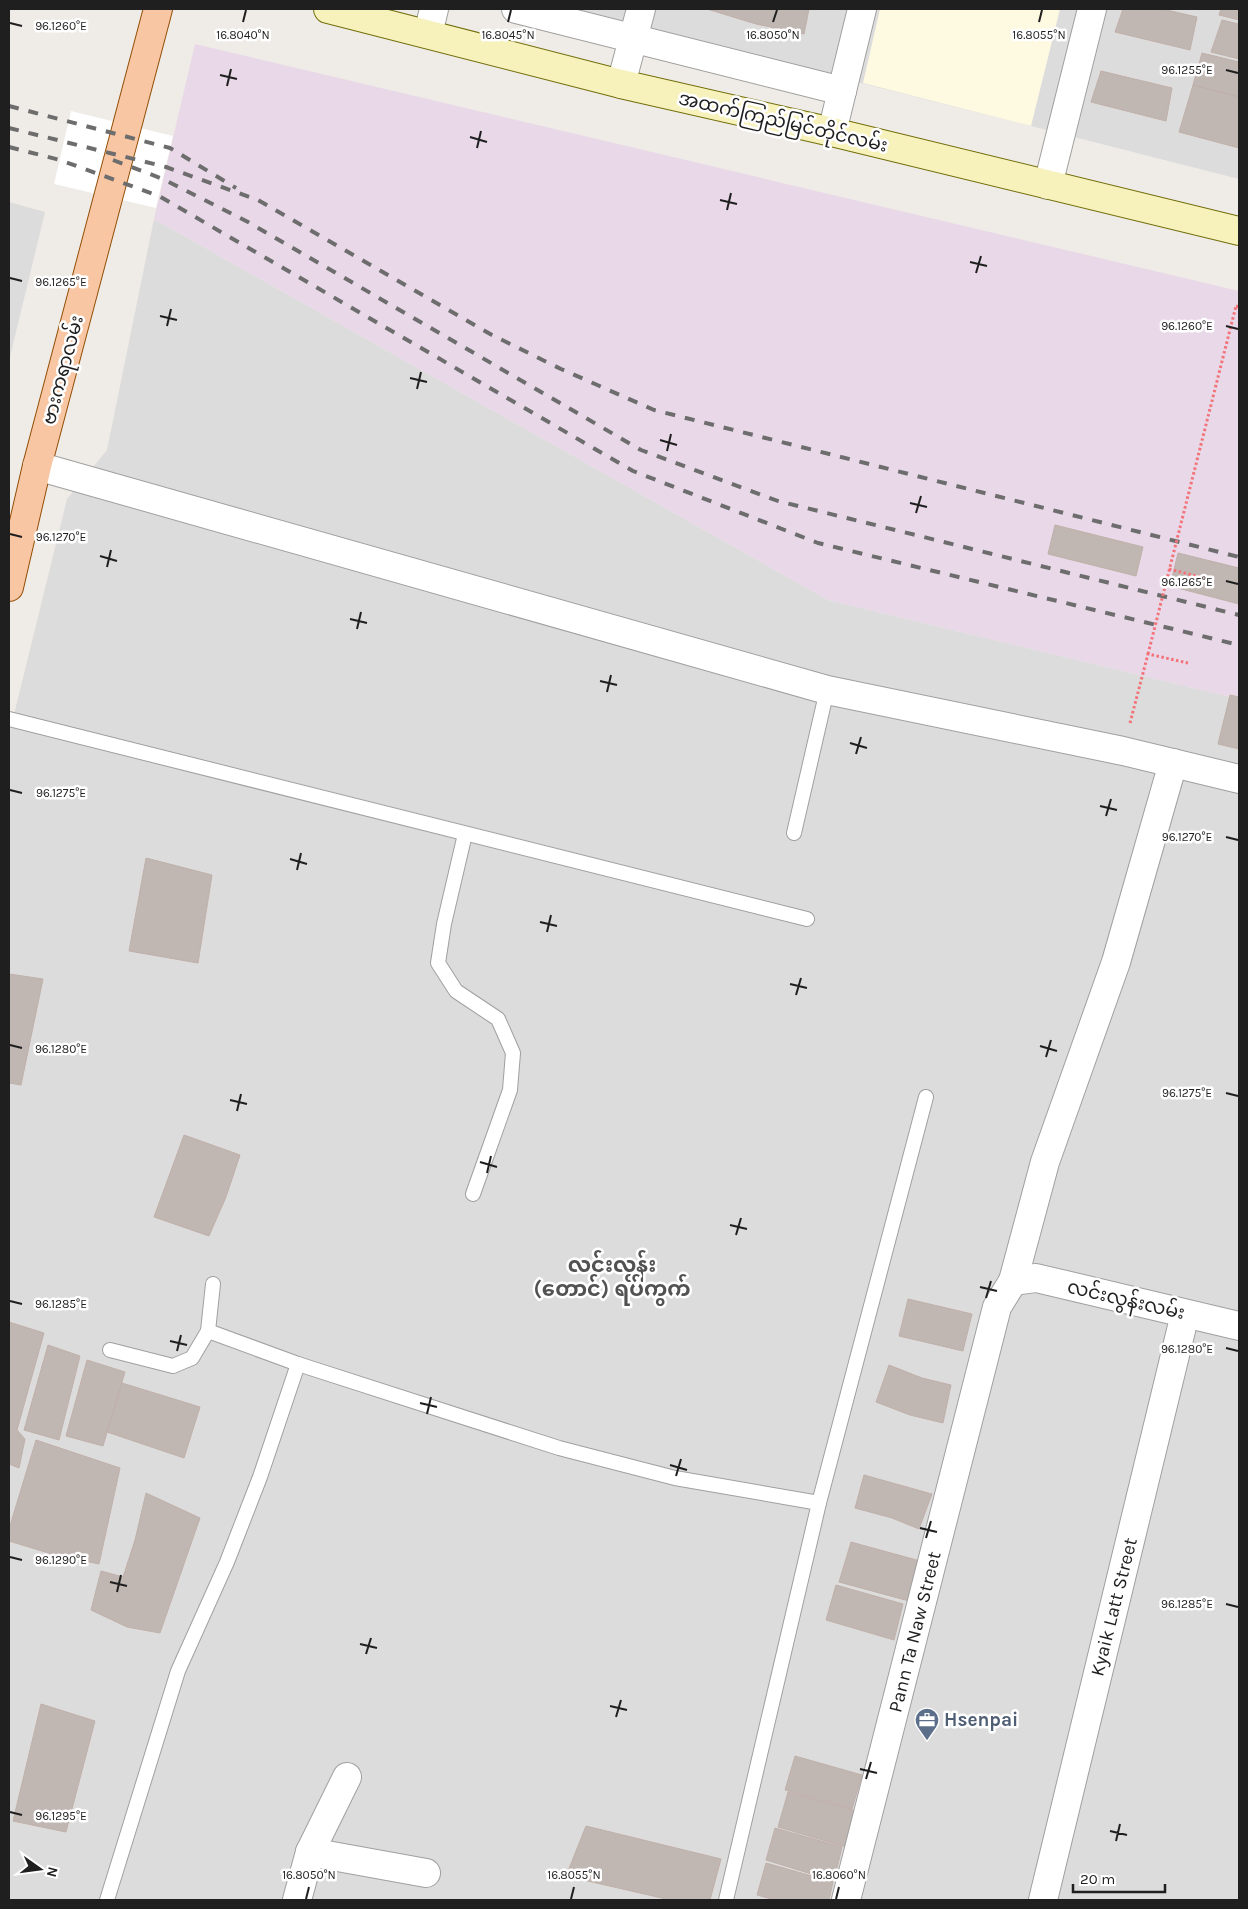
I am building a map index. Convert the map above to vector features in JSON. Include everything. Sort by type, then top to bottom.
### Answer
[{"type":"main road","name":"ဗားကရာလမ်း","points":[[9,587],[37,466],[158,9]]},
{"type":"main road","name":"အထက်ကြည်မြင်တိုင်လမ်း","points":[[328,9],[431,21],[621,84],[832,132],[1239,232]]},
{"type":"street","points":[[516,9],[842,90]]},
{"type":"street","points":[[621,84],[641,9]]},
{"type":"street","points":[[832,132],[862,9]]},
{"type":"street","points":[[1048,185],[1092,9]]},
{"type":"street","points":[[37,466],[827,690],[1123,751],[1239,779]]},
{"type":"street","name":"Pann Ta Naw Street","points":[[846,1900],[997,1307],[1013,1281],[1045,1162],[1116,962],[1173,763]]},
{"type":"street","name":"လင်းလွန်းလမ်း","points":[[1013,1281],[1036,1278],[1239,1326]]},
{"type":"street","name":"Kyaik Latt Street","points":[[1043,1900],[1185,1314]]},
{"type":"street","points":[[297,1900],[310,1852],[347,1777]]},
{"type":"street","points":[[310,1852],[426,1873]]},
{"type":"lane","points":[[794,833],[827,690]]},
{"type":"lane","points":[[9,719],[807,919]]},
{"type":"lane","points":[[465,834],[444,924],[438,963],[456,991],[498,1019],[513,1052],[510,1090],[473,1194]]},
{"type":"lane","points":[[726,1900],[819,1503],[926,1097]]},
{"type":"lane","points":[[110,1350],[173,1366],[192,1358],[208,1331],[212,1284]]},
{"type":"lane","points":[[208,1331],[298,1364],[559,1448],[675,1478],[819,1503]]},
{"type":"lane","points":[[107,1900],[178,1671],[227,1562],[260,1477],[298,1364]]},
{"type":"path","points":[[1134,707],[1238,306]]},
{"type":"path","points":[[1169,569],[1208,579]]},
{"type":"path","points":[[1148,654],[1188,664]]},
{"type":"shaded area","points":[[568,9],[1239,9],[1239,179],[1031,126]]},
{"type":"shaded area","points":[[880,9],[1060,9],[1031,126],[863,83]]},
{"type":"shaded area","points":[[195,44],[1239,291],[1239,699],[828,600],[154,219]]},
{"type":"shaded area","points":[[9,202],[45,212],[9,361]]},
{"type":"shaded area","points":[[154,219],[828,600],[1239,699],[1239,1900],[9,1900],[9,735],[67,499],[107,450]]},
{"type":"pier","points":[[71,111],[173,136],[156,208],[54,184]]},
{"type":"building","points":[[707,9],[809,9],[804,34],[756,24]]},
{"type":"building","points":[[1123,9],[1162,9],[1197,17],[1190,50],[1115,32]]},
{"type":"building","points":[[1221,9],[1239,9],[1239,20],[1219,15]]},
{"type":"building","points":[[1222,20],[1239,24],[1239,59],[1211,52]]},
{"type":"building","points":[[1202,53],[1239,62],[1239,97],[1193,85]]},
{"type":"building","points":[[1101,71],[1172,88],[1166,121],[1091,102]]},
{"type":"building","points":[[1193,85],[1239,97],[1239,148],[1179,132]]},
{"type":"building","points":[[1055,525],[1143,547],[1136,576],[1048,554]]},
{"type":"building","points":[[1178,553],[1239,568],[1239,604],[1170,586]]},
{"type":"building","points":[[1230,695],[1239,697],[1239,749],[1218,744]]},
{"type":"building","points":[[146,858],[212,875],[198,963],[129,951]]},
{"type":"building","points":[[9,974],[43,979],[21,1085],[9,1083]]},
{"type":"building","points":[[184,1135],[240,1155],[226,1197],[209,1236],[154,1217]]},
{"type":"building","points":[[908,1299],[972,1314],[963,1351],[899,1336]]},
{"type":"building","points":[[9,1322],[44,1333],[17,1430],[25,1439],[19,1468],[9,1464]]},
{"type":"building","points":[[48,1345],[80,1356],[59,1440],[24,1430]]},
{"type":"building","points":[[87,1360],[125,1372],[103,1446],[66,1436]]},
{"type":"building","points":[[889,1365],[922,1378],[951,1385],[943,1423],[910,1415],[876,1402]]},
{"type":"building","points":[[122,1383],[200,1407],[184,1458],[107,1432]]},
{"type":"building","points":[[36,1440],[120,1468],[99,1564],[55,1555],[9,1541],[9,1529]]},
{"type":"building","points":[[864,1475],[932,1494],[919,1529],[892,1518],[855,1508]]},
{"type":"building","points":[[146,1493],[200,1518],[160,1633],[127,1627],[91,1610],[101,1571],[123,1577],[135,1540]]},
{"type":"building","points":[[851,1542],[920,1561],[909,1601],[839,1582]]},
{"type":"building","points":[[836,1585],[903,1604],[894,1640],[826,1620]]},
{"type":"building","points":[[41,1704],[95,1721],[66,1832],[13,1821]]},
{"type":"building","points":[[795,1756],[862,1775],[852,1809],[785,1790]]},
{"type":"building","points":[[788,1792],[856,1811],[846,1847],[778,1827]]},
{"type":"building","points":[[586,1826],[721,1859],[710,1900],[666,1900],[566,1876]]},
{"type":"building","points":[[775,1828],[842,1847],[834,1881],[766,1860]]},
{"type":"building","points":[[766,1863],[833,1882],[829,1900],[775,1900],[757,1895]]},
{"type":"railway","points":[[9,106],[170,148],[236,188]]},
{"type":"railway","points":[[9,128],[166,167],[258,200],[492,335],[561,369],[654,410],[1239,557]]},
{"type":"railway","points":[[9,147],[60,160],[159,196],[633,471],[818,543],[1239,645]]},
{"type":"railway","points":[[113,160],[163,179],[248,222],[641,450],[778,501],[1239,615]]},
{"type":"place","name":"Hsenpai","points":[[927,1741]]},
{"type":"district","name":"လင်းလွန်း (တောင်) ရပ်ကွက်","points":[[612,1277]]}]
